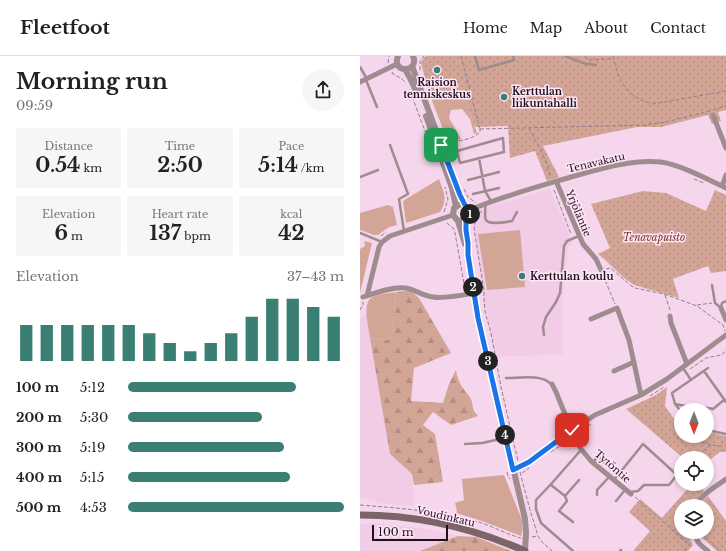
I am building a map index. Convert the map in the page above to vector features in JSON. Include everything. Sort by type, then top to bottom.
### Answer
[{"type":"main road","name":"Voudinkatu","points":[[360,515],[404,517],[457,527],[497,539],[525,551]]},
{"type":"street","points":[[398,56],[397,64],[400,68],[409,69],[412,66]]},
{"type":"street","points":[[413,56],[414,62],[412,66],[458,190],[465,205],[470,210],[470,216],[466,220],[458,221]]},
{"type":"street","points":[[360,82],[397,64]]},
{"type":"street","points":[[405,69],[415,86],[450,182],[455,197],[456,207]]},
{"type":"street","points":[[713,115],[726,148]]},
{"type":"street","name":"Tenavakatu","points":[[470,210],[486,206],[491,201],[556,181],[617,165],[640,162],[662,162],[677,166],[724,187]]},
{"type":"street","points":[[724,187],[726,175]]},
{"type":"street","name":"Yrjöläntie","points":[[556,181],[583,244],[596,259],[601,270]]},
{"type":"street","points":[[453,215],[453,211],[456,207],[460,204],[465,205]]},
{"type":"street","points":[[453,215],[390,236],[382,242],[379,247],[365,297],[400,288],[406,288],[435,298],[474,293]]},
{"type":"street","points":[[453,215],[458,221],[468,255],[478,318],[525,519],[525,551]]},
{"type":"street","points":[[466,220],[468,255]]},
{"type":"street","points":[[591,319],[617,308],[629,340],[641,395]]},
{"type":"street","points":[[722,308],[726,320]]},
{"type":"street","points":[[670,316],[685,368]]},
{"type":"street","points":[[513,470],[529,462],[572,430],[602,411],[641,395],[685,368],[726,334]]},
{"type":"street","points":[[614,371],[634,362]]},
{"type":"street","name":"Tytöntie","points":[[552,384],[574,436],[585,455],[629,492]]},
{"type":"street","points":[[702,498],[726,479]]},
{"type":"street","points":[[696,539],[697,542],[708,551]]},
{"type":"lane","points":[[475,56],[479,70],[514,60],[513,56]]},
{"type":"lane","points":[[565,56],[581,63],[596,65]]},
{"type":"lane","points":[[360,67],[367,79],[377,107]]},
{"type":"lane","points":[[504,138],[504,152],[479,158],[460,163],[457,151],[504,138]]},
{"type":"lane","points":[[390,145],[408,194],[399,199],[405,232]]},
{"type":"lane","points":[[479,158],[485,191],[491,201]]},
{"type":"lane","points":[[360,178],[378,170]]},
{"type":"lane","points":[[468,180],[499,172]]},
{"type":"lane","points":[[473,194],[499,188]]},
{"type":"lane","points":[[486,206],[486,220],[493,223],[512,222],[517,212]]},
{"type":"lane","points":[[360,233],[382,242]]},
{"type":"lane","points":[[544,335],[543,327],[546,317],[560,294],[564,246],[567,241],[579,236]]},
{"type":"lane","points":[[712,285],[716,303],[722,308],[722,304],[726,301]]},
{"type":"lane","points":[[685,368],[691,380]]},
{"type":"lane","points":[[676,403],[672,393],[708,368]]},
{"type":"lane","points":[[704,371],[725,401],[714,408]]},
{"type":"lane","points":[[506,378],[542,378],[552,384]]},
{"type":"lane","points":[[714,431],[726,434]]},
{"type":"lane","points":[[465,444],[482,443],[506,438]]},
{"type":"lane","points":[[597,495],[597,490],[618,475],[643,444],[676,475],[669,485],[644,485],[638,491],[629,492],[616,501]]},
{"type":"lane","points":[[573,551],[541,523],[536,509],[536,500],[551,485],[581,449]]},
{"type":"lane","points":[[592,462],[598,457],[618,475]]},
{"type":"lane","points":[[565,496],[579,480]]},
{"type":"lane","points":[[551,485],[565,496],[567,501],[559,511],[573,522]]},
{"type":"path","points":[[388,56],[388,64]]},
{"type":"path","points":[[446,144],[475,136],[480,132],[461,56]]},
{"type":"path","points":[[586,56],[588,60],[614,59]]},
{"type":"path","points":[[613,56],[620,80],[630,93],[641,100],[653,104],[726,91]]},
{"type":"path","points":[[392,74],[402,79],[407,85]]},
{"type":"path","points":[[409,91],[434,155]]},
{"type":"path","points":[[480,129],[644,125],[666,122],[726,106]]},
{"type":"path","points":[[695,179],[707,185]]},
{"type":"path","points":[[445,187],[448,199],[444,213],[446,222],[454,229],[456,233],[466,294]]},
{"type":"path","points":[[486,206],[476,218],[474,228],[484,290],[484,306],[519,467],[530,510],[538,536],[541,541],[552,551]]},
{"type":"path","points":[[601,270],[610,268],[635,288],[664,294],[697,306],[723,325],[726,334]]},
{"type":"path","points":[[664,294],[671,311],[670,316]]},
{"type":"path","points":[[697,306],[716,303]]},
{"type":"path","points":[[685,368],[706,358],[721,355],[726,351]]},
{"type":"path","points":[[647,397],[669,384]]},
{"type":"path","points":[[550,453],[592,423]]},
{"type":"path","points":[[704,443],[722,446]]},
{"type":"path","points":[[703,451],[711,445]]},
{"type":"path","points":[[521,474],[533,465]]},
{"type":"path","points":[[697,491],[702,498]]},
{"type":"path","points":[[629,492],[690,545]]},
{"type":"path","points":[[360,505],[415,510],[462,518],[485,524],[526,539],[538,536]]},
{"type":"path","points":[[684,551],[696,539]]},
{"type":"path","points":[[706,539],[721,551]]},
{"type":"shaded area","name":"Kerttulan koulu","points":[[550,189],[573,244],[568,247],[562,302],[563,354],[496,357],[484,303],[472,212]]},
{"type":"shaded area","points":[[366,314],[390,454],[412,474],[414,506],[376,503],[374,499],[360,499],[360,318]]},
{"type":"shaded area","points":[[376,523],[411,527],[458,536],[420,551],[360,551],[360,524]]},
{"type":"green space","points":[[726,56],[726,110],[718,112],[721,121],[712,124],[708,115],[661,127],[637,127],[543,146],[559,177],[547,181],[535,151],[510,158],[508,126],[475,127],[460,84],[429,93],[421,63],[424,57]]},
{"type":"green space","points":[[460,83],[477,133],[474,134],[470,119],[462,109],[451,110],[449,118],[461,139],[448,142],[429,93]]},
{"type":"green space","points":[[439,179],[444,192],[445,200],[440,212],[406,223],[403,201]]},
{"type":"green space","name":"Tenavapuisto","points":[[715,190],[726,195],[726,271],[711,273],[708,266],[673,279],[679,298],[634,285],[624,278],[598,254],[610,248],[591,204],[643,191],[666,193],[706,211]]},
{"type":"green space","points":[[388,205],[393,207],[397,225],[389,227],[378,235],[360,230],[360,213]]},
{"type":"green space","points":[[520,230],[525,287],[487,290],[478,234]]},
{"type":"green space","points":[[364,241],[372,243],[360,293],[360,249],[365,246]]},
{"type":"green space","points":[[411,291],[419,298],[451,353],[414,368],[411,401],[443,403],[449,384],[456,370],[459,381],[471,399],[474,410],[478,416],[451,425],[433,412],[423,425],[435,434],[443,482],[414,485],[412,474],[390,454],[370,338],[388,340],[393,336],[395,298],[398,292]]},
{"type":"green space","points":[[398,292],[395,298],[393,336],[388,340],[370,338],[366,311],[368,301],[376,296]]},
{"type":"green space","points":[[667,387],[665,406],[674,419],[674,443],[714,443],[714,433],[726,436],[726,452],[720,452],[714,457],[714,451],[675,451],[626,409],[656,395]]},
{"type":"green space","points":[[504,475],[522,520],[521,536],[456,513],[457,510],[455,503],[464,500],[462,479]]},
{"type":"green space","points":[[686,491],[704,491],[698,499],[679,499]]},
{"type":"green space","points":[[640,499],[662,518],[674,504],[674,539],[691,539],[690,542],[693,545],[688,551],[633,551],[650,531],[629,512]]},
{"type":"green space","points":[[714,504],[726,521],[726,551],[717,551],[703,539],[714,539]]},
{"type":"green space","points":[[458,536],[476,537],[511,551],[420,551]]},
{"type":"place","name":"Raision tenniskeskus","points":[[437,70]]},
{"type":"place","name":"Kerttulan liikuntahalli","points":[[504,97]]},
{"type":"place","name":"Kerttulan koulu","points":[[522,276]]},
{"type":"route","points":[[441,145],[460,195],[465,205],[470,210],[470,216],[466,220],[466,230],[468,255],[478,318],[513,470],[529,462],[572,430]]}]
